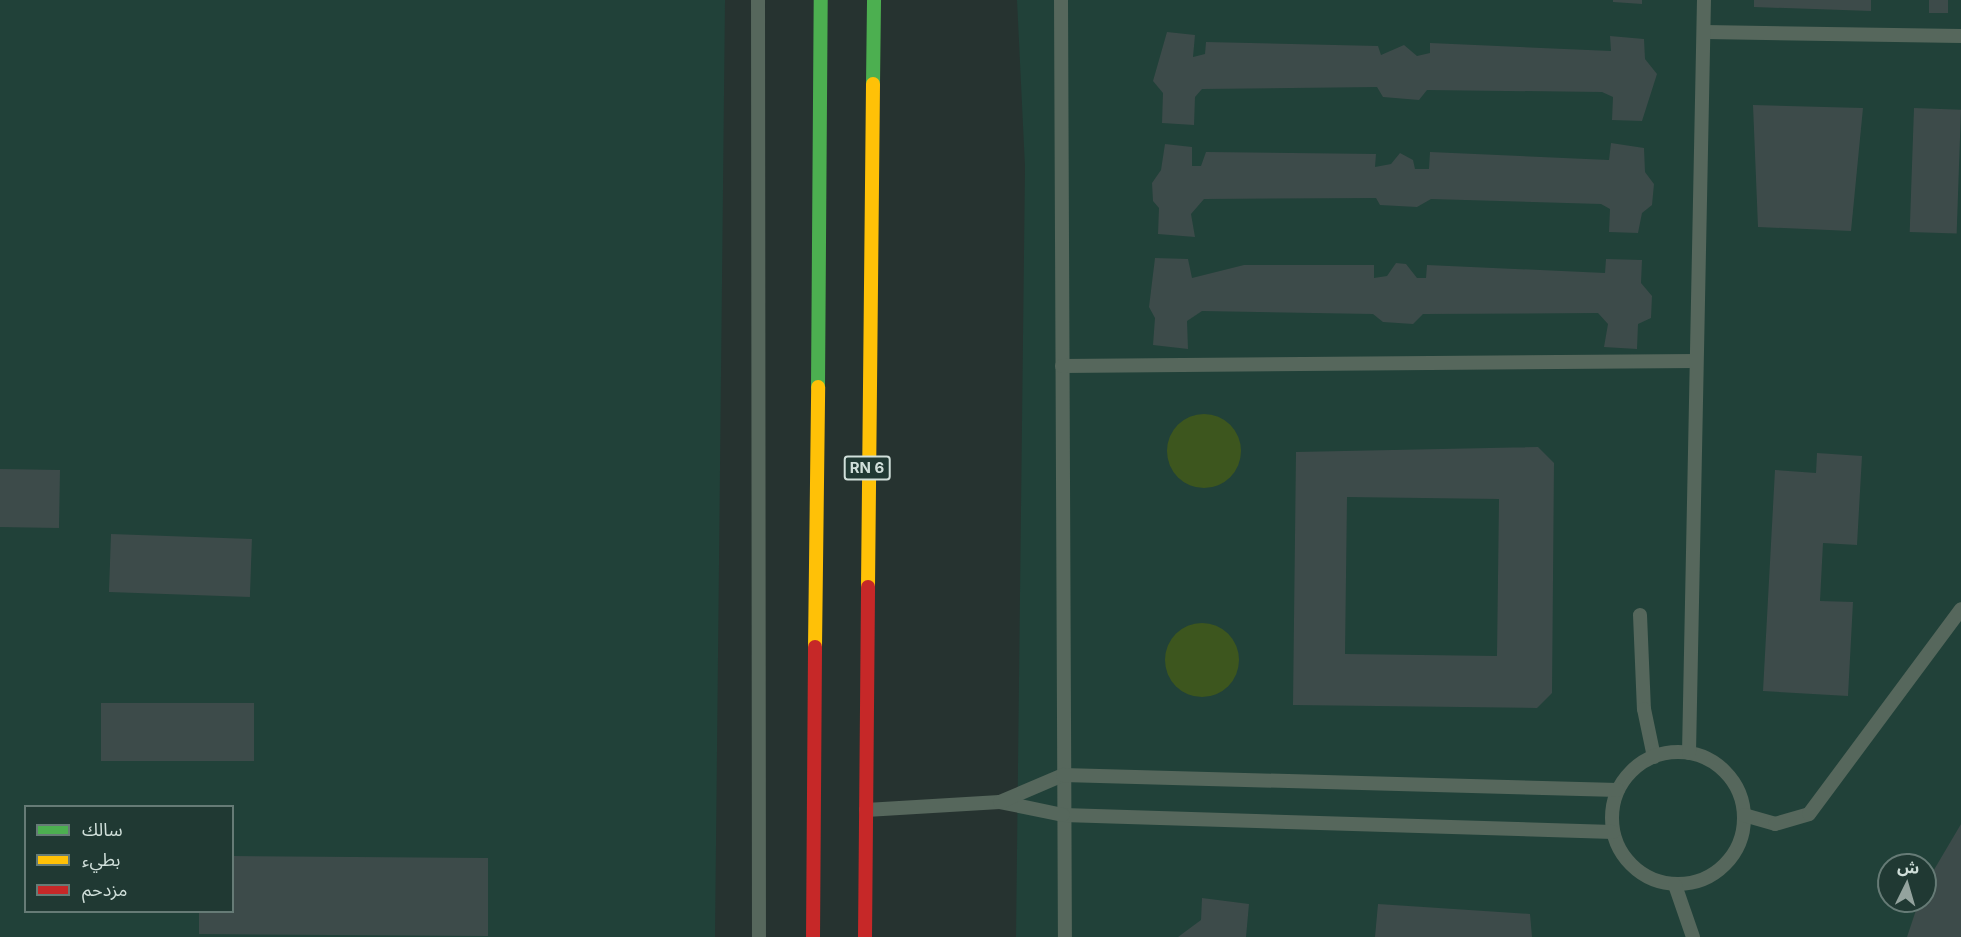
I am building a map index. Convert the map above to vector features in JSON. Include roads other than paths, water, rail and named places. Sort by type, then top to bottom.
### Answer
[{"type":"main road","points":[[813,937],[821,0]]},
{"type":"main road","name":"RN 6","points":[[866,937],[874,0]]},
{"type":"lane","points":[[758,0],[759,937]]},
{"type":"lane","points":[[1062,0],[1065,937]]},
{"type":"lane","points":[[1689,753],[1704,0]]},
{"type":"lane","points":[[1705,32],[1961,36]]},
{"type":"lane","points":[[1062,366],[1696,361]]},
{"type":"lane","points":[[1744,815],[1775,824],[1809,814],[1961,609]]},
{"type":"lane","points":[[1640,615],[1644,709],[1654,757]]},
{"type":"lane","points":[[1689,753],[1728,774],[1744,815],[1732,856],[1697,882],[1675,885],[1635,869],[1612,832],[1618,790],[1629,772],[1654,757],[1689,753]]},
{"type":"lane","points":[[1000,802],[1063,775],[1618,790]]},
{"type":"lane","points":[[866,810],[1000,802],[1063,815],[1612,832]]},
{"type":"lane","points":[[1675,885],[1693,937]]}]
